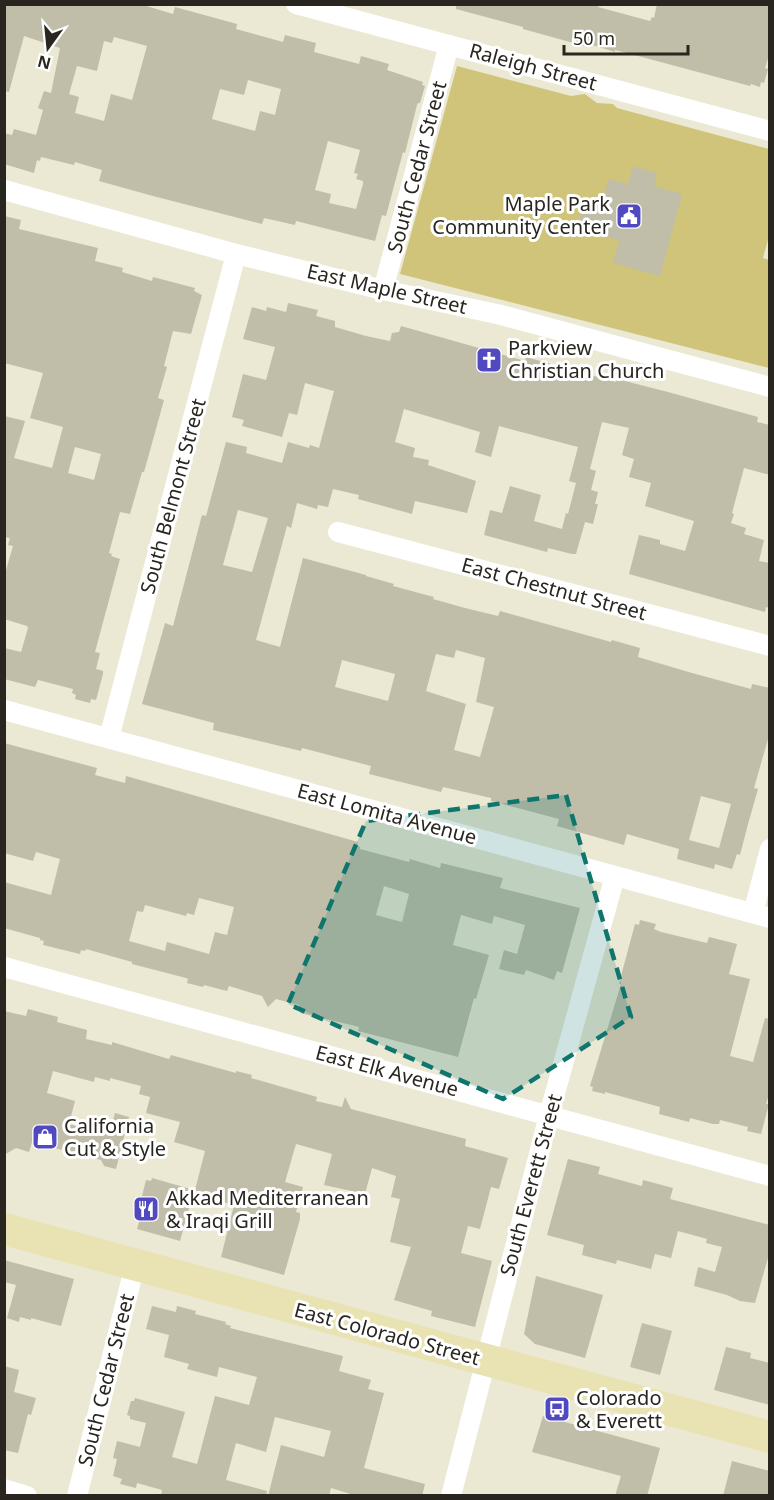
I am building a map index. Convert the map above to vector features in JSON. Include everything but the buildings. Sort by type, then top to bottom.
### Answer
[{"type":"main road","name":"East Colorado Street","points":[[4,1229],[770,1437]]},
{"type":"street","name":"Raleigh Street","points":[[296,4],[770,131]]},
{"type":"street","name":"South Cedar Street","points":[[383,290],[449,45]]},
{"type":"street","name":"East Maple Street","points":[[4,190],[236,254],[383,290],[497,314],[770,387]]},
{"type":"street","name":"South Belmont Street","points":[[109,738],[236,254]]},
{"type":"street","name":"East Chestnut Street","points":[[338,532],[770,646]]},
{"type":"street","name":"East Lomita Avenue","points":[[4,710],[761,916]]},
{"type":"street","points":[[761,916],[770,849]]},
{"type":"street","name":"South Everett Street","points":[[452,1496],[549,1115],[615,876]]},
{"type":"street","name":"East Elk Avenue","points":[[4,968],[770,1176]]},
{"type":"street","name":"South Cedar Street","points":[[77,1496],[135,1265]]},
{"type":"street","points":[[4,1489],[27,1496]]},
{"type":"highlighted area","points":[[566,795],[631,1017],[503,1099],[288,1004],[366,821]]},
{"type":"shaded area","points":[[457,66],[571,96],[585,94],[597,103],[613,104],[617,108],[769,149],[769,236],[763,258],[769,260],[769,368],[400,274]]},
{"type":"place","name":"Maple Park Community Center","points":[[629,216]]},
{"type":"place","name":"Parkview Christian Church","points":[[489,360]]},
{"type":"place","name":"California Cut & Style","points":[[45,1137]]},
{"type":"place","name":"Akkad Mediterranean & Iraqi Grill","points":[[146,1209]]},
{"type":"place","name":"Colorado & Everett","points":[[557,1409]]}]
